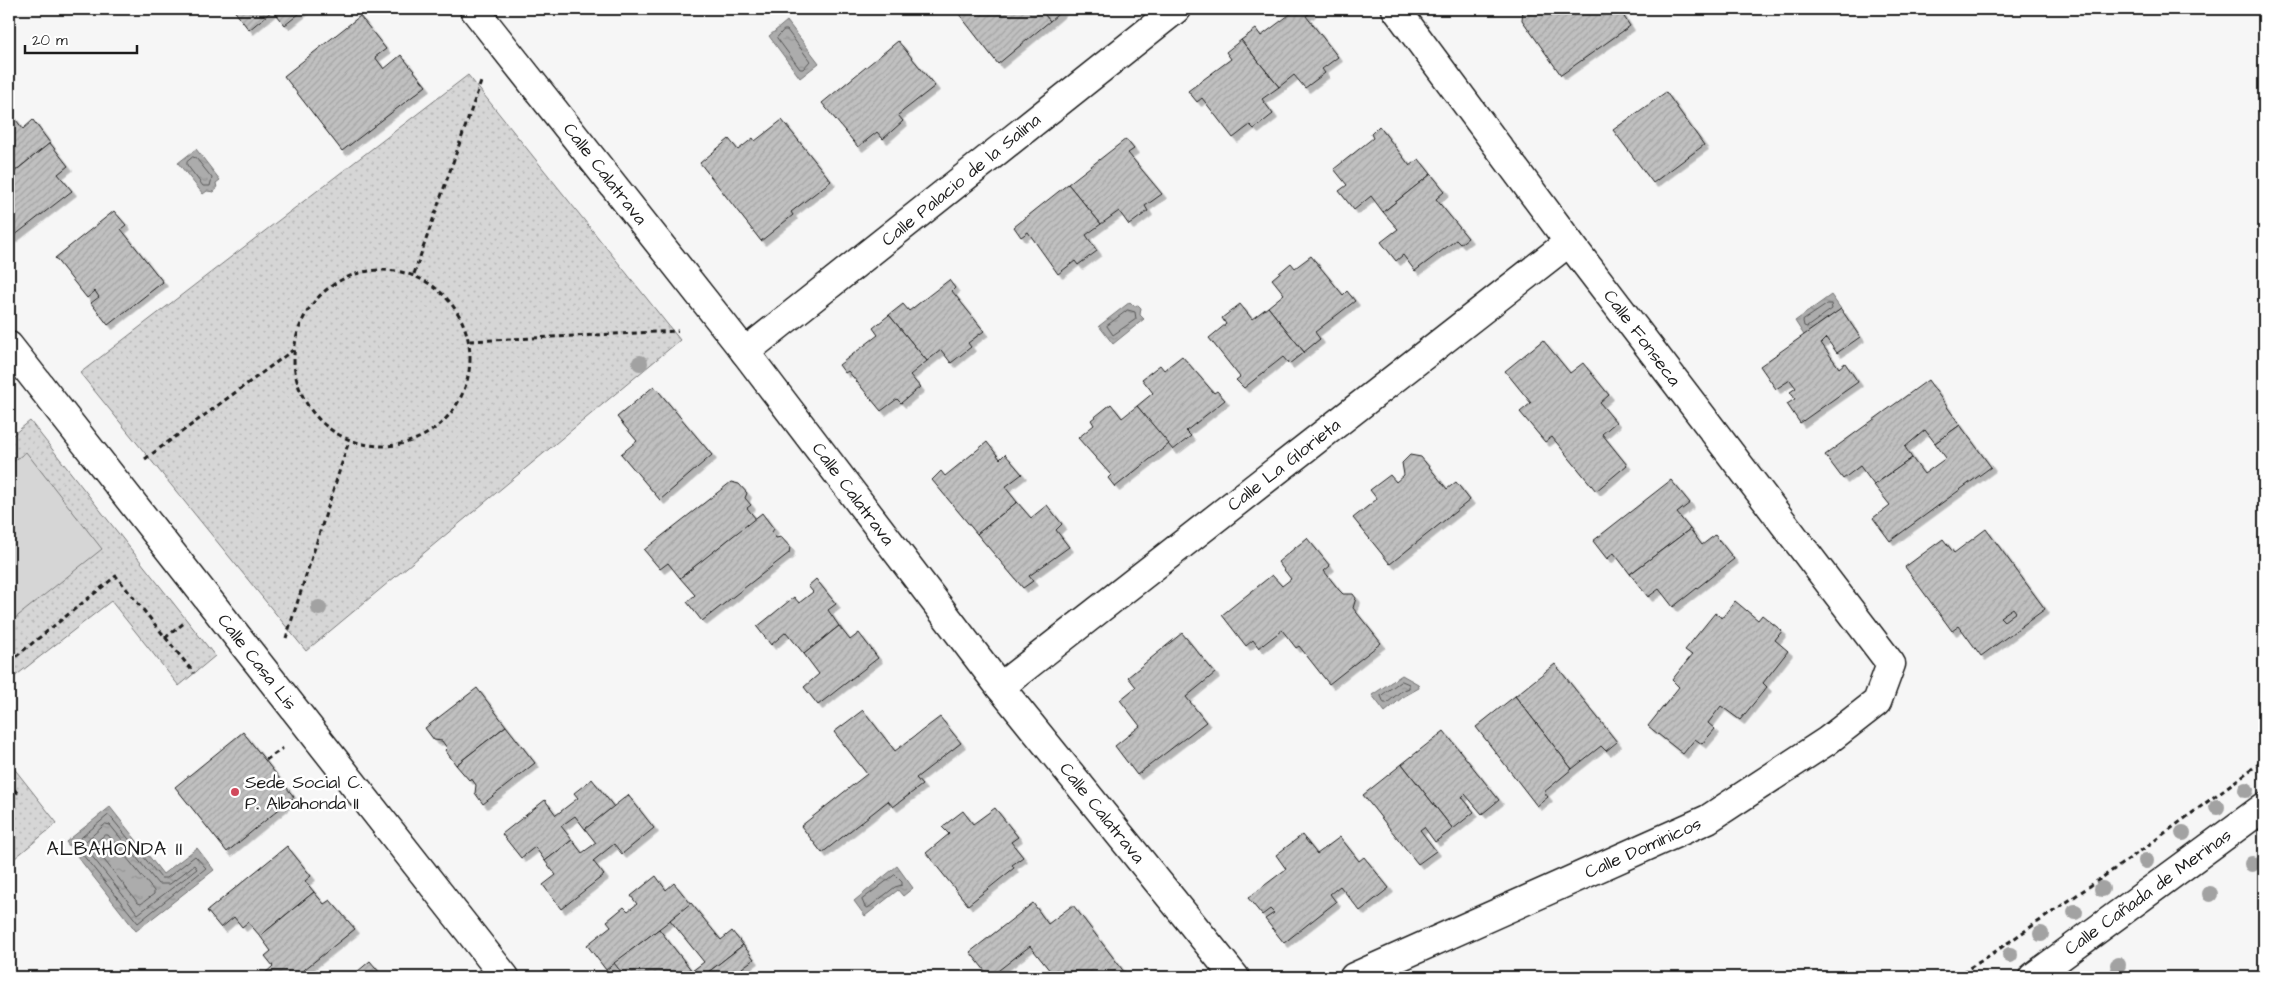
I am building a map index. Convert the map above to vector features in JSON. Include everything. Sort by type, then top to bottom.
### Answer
[{"type":"street","name":"Calle Calatrava","points":[[474,9],[745,352],[1000,688],[1235,977]]},
{"type":"street","name":"Calle Palacio de la Salina","points":[[745,352],[1176,9]]},
{"type":"street","name":"Calle Fonseca","points":[[1396,9],[1569,242],[1891,664]]},
{"type":"street","name":"Calle La Glorieta","points":[[1000,688],[1569,242]]},
{"type":"street","name":"Calle Casa Lis","points":[[9,346],[505,977]]},
{"type":"street","name":"Calle Dominicos","points":[[1354,977],[1708,819],[1827,741],[1877,702],[1891,664]]},
{"type":"street","name":"Calle Cañada de Merinas","points":[[2032,977],[2264,807]]},
{"type":"path","points":[[414,274],[481,82]]},
{"type":"path","points":[[388,269],[414,274],[440,290],[459,313],[470,341],[470,368],[463,395],[448,418],[427,435],[402,445],[375,446],[349,441],[325,426],[306,405],[296,379],[293,350],[300,324],[314,300],[335,282],[360,272],[388,269]]},
{"type":"path","points":[[470,341],[678,331]]},
{"type":"path","points":[[144,459],[293,350]]},
{"type":"path","points":[[286,638],[349,441]]},
{"type":"path","points":[[9,662],[116,576],[194,673]]},
{"type":"path","points":[[165,638],[190,619]]},
{"type":"path","points":[[266,760],[289,744]]},
{"type":"path","points":[[1954,977],[1982,960],[2139,852],[2264,760]]},
{"type":"path","points":[[9,782],[17,793],[9,800]]},
{"type":"shaded area","points":[[468,75],[680,340],[306,651],[80,373]]},
{"type":"shaded area","points":[[30,421],[215,656],[179,686],[111,601],[9,681],[9,438]]},
{"type":"shaded area","points":[[26,452],[102,549],[9,623],[9,465]]},
{"type":"shaded area","points":[[9,762],[57,823],[9,863]]},
{"type":"water","points":[[787,21],[819,63],[800,78],[769,36]]},
{"type":"water","points":[[196,149],[220,180],[216,183],[217,188],[214,192],[207,191],[203,194],[178,163]]},
{"type":"water","points":[[1831,295],[1841,309],[1804,335],[1795,321]]},
{"type":"water","points":[[1130,302],[1134,306],[1138,305],[1141,308],[1140,315],[1144,319],[1113,344],[1099,326]]},
{"type":"water","points":[[1402,675],[1418,684],[1419,688],[1403,697],[1385,712],[1372,695]]},
{"type":"water","points":[[110,807],[163,874],[197,848],[214,870],[136,931],[66,842]]},
{"type":"water","points":[[897,866],[913,888],[903,896],[898,890],[865,916],[854,901]]},
{"type":"building","points":[[233,9],[305,9],[285,25],[273,10],[249,30]]},
{"type":"building","points":[[955,9],[1040,9],[1050,21],[998,64]]},
{"type":"building","points":[[1040,9],[1064,9],[1050,21]]},
{"type":"building","points":[[1297,9],[1309,9],[1311,12],[1306,16],[1338,57],[1322,69],[1325,73],[1305,88],[1294,75],[1279,87],[1241,40],[1256,29],[1261,36]]},
{"type":"building","points":[[1523,9],[1619,9],[1630,26],[1561,75],[1522,20]]},
{"type":"building","points":[[360,16],[386,49],[375,57],[384,69],[401,55],[426,86],[342,151],[284,76]]},
{"type":"building","points":[[1241,40],[1279,87],[1262,99],[1273,114],[1254,129],[1250,125],[1233,138],[1202,98],[1197,102],[1188,91],[1231,59],[1226,52]]},
{"type":"building","points":[[898,41],[935,86],[898,115],[903,121],[883,139],[877,132],[858,147],[822,103]]},
{"type":"building","points":[[1666,92],[1704,145],[1653,183],[1613,130]]},
{"type":"building","points":[[9,111],[23,129],[33,120],[50,143],[9,176]]},
{"type":"building","points":[[782,120],[831,181],[791,212],[793,215],[761,241],[700,163],[729,139],[738,150],[753,138],[755,141]]},
{"type":"building","points":[[1379,126],[1410,166],[1419,159],[1431,174],[1383,212],[1371,196],[1354,210],[1339,191],[1347,185],[1334,169],[1373,138],[1371,134]]},
{"type":"building","points":[[1126,139],[1134,149],[1128,153],[1162,194],[1145,206],[1148,211],[1129,225],[1119,211],[1101,224],[1068,184]]},
{"type":"building","points":[[50,143],[68,166],[58,174],[72,191],[10,239],[9,176]]},
{"type":"building","points":[[1431,174],[1445,191],[1436,199],[1468,238],[1460,244],[1456,240],[1415,271],[1403,255],[1396,261],[1381,242],[1398,229],[1383,212]]},
{"type":"building","points":[[1068,184],[1101,224],[1086,235],[1097,251],[1078,265],[1075,261],[1058,274],[1028,232],[1021,237],[1014,227]]},
{"type":"building","points":[[114,211],[126,225],[121,229],[163,282],[108,325],[91,303],[99,297],[95,291],[87,298],[55,258]]},
{"type":"building","points":[[1311,256],[1343,295],[1347,291],[1355,301],[1315,332],[1320,339],[1304,352],[1268,307],[1284,294],[1272,279],[1291,263],[1295,268]]},
{"type":"building","points":[[949,280],[955,288],[952,291],[984,331],[968,343],[971,347],[951,363],[941,350],[927,361],[889,315],[903,304],[909,311]]},
{"type":"building","points":[[1240,304],[1252,319],[1268,307],[1304,352],[1289,364],[1283,357],[1244,388],[1236,380],[1240,377],[1209,338],[1226,324],[1222,318]]},
{"type":"building","points":[[1841,309],[1860,337],[1837,353],[1826,338],[1821,343],[1839,368],[1845,363],[1858,382],[1800,423],[1787,404],[1795,399],[1790,392],[1796,388],[1790,380],[1776,389],[1760,366]]},
{"type":"building","points":[[889,315],[927,361],[910,375],[920,387],[901,403],[897,399],[881,411],[848,371],[845,373],[839,365],[878,335],[873,328]]},
{"type":"building","points":[[1543,340],[1570,373],[1583,363],[1609,395],[1600,403],[1616,422],[1602,434],[1627,465],[1596,491],[1552,437],[1545,442],[1520,412],[1531,403],[1505,371]]},
{"type":"building","points":[[1182,356],[1214,393],[1217,391],[1225,400],[1186,431],[1191,436],[1173,450],[1137,406],[1153,393],[1142,379],[1160,365],[1164,370]]},
{"type":"building","points":[[1928,380],[1960,425],[1935,443],[1925,430],[1905,447],[1912,458],[1874,485],[1860,466],[1843,479],[1825,455]]},
{"type":"building","points":[[654,386],[712,455],[660,500],[621,454],[637,441],[617,417]]},
{"type":"building","points":[[1111,404],[1122,418],[1137,406],[1169,444],[1115,487],[1108,478],[1111,475],[1078,438],[1094,425],[1091,420]]},
{"type":"building","points":[[1960,425],[1991,467],[1890,541],[1873,518],[1890,505],[1874,485],[1912,458],[1924,474],[1946,458],[1935,443]]},
{"type":"building","points":[[987,442],[1000,459],[1005,454],[1022,474],[1005,487],[1017,502],[977,534],[932,480],[941,471],[945,476]]},
{"type":"building","points":[[1410,455],[1421,457],[1447,489],[1456,482],[1470,500],[1390,564],[1353,518],[1377,499],[1370,490],[1390,475],[1396,482],[1404,475],[1402,463]]},
{"type":"building","points":[[1671,480],[1690,503],[1677,513],[1690,529],[1630,574],[1614,553],[1607,559],[1593,541]]},
{"type":"building","points":[[731,482],[739,484],[747,493],[745,498],[751,505],[747,508],[756,519],[680,578],[668,563],[660,569],[644,550]]},
{"type":"building","points":[[1017,502],[1031,518],[1047,505],[1062,524],[1056,530],[1069,547],[1029,576],[1033,581],[1023,588],[977,534]]},
{"type":"building","points":[[762,513],[774,529],[772,532],[776,538],[781,537],[790,547],[789,553],[702,621],[687,602],[695,595],[680,578]]},
{"type":"building","points":[[1690,529],[1702,545],[1715,535],[1734,559],[1673,607],[1659,589],[1648,597],[1630,574]]},
{"type":"building","points":[[1986,529],[2045,609],[1981,656],[1959,626],[1952,631],[1905,567],[1943,539],[1954,553]],"holes":[[[2013,608],[2016,612],[2004,621],[2000,617]]]},
{"type":"building","points":[[1307,538],[1330,566],[1324,571],[1339,590],[1343,594],[1353,594],[1356,598],[1353,608],[1381,643],[1329,684],[1299,646],[1296,648],[1282,630],[1259,648],[1253,640],[1246,646],[1222,615],[1272,575],[1282,586],[1291,579],[1278,562]]},
{"type":"building","points":[[816,579],[836,604],[828,610],[839,626],[804,654],[786,632],[771,645],[757,627],[794,597],[799,603],[813,592],[808,586]]},
{"type":"building","points":[[1735,601],[1758,620],[1762,615],[1782,631],[1775,640],[1788,651],[1763,683],[1767,687],[1740,720],[1721,706],[1708,723],[1715,729],[1702,744],[1695,739],[1683,754],[1648,726],[1679,687],[1672,680],[1692,655],[1685,650],[1715,613],[1722,618]]},
{"type":"building","points":[[839,626],[850,640],[859,633],[878,658],[818,705],[804,687],[819,674],[804,654]]},
{"type":"building","points":[[1182,633],[1215,673],[1186,697],[1206,722],[1137,775],[1115,746],[1140,726],[1120,700],[1136,687],[1128,677]]},
{"type":"building","points":[[1555,664],[1617,742],[1606,751],[1601,746],[1572,769],[1515,696]]},
{"type":"building","points":[[477,688],[506,726],[456,765],[445,750],[447,748],[442,741],[434,740],[425,728]]},
{"type":"building","points":[[1515,696],[1572,769],[1544,792],[1548,797],[1537,806],[1476,727]]},
{"type":"building","points":[[863,710],[895,751],[940,717],[961,743],[916,778],[922,785],[893,807],[888,801],[822,853],[801,826],[867,774],[834,732]]},
{"type":"building","points":[[506,726],[535,763],[483,804],[475,793],[476,785],[456,765]]},
{"type":"building","points":[[1444,731],[1499,800],[1482,814],[1465,794],[1462,797],[1474,812],[1453,829],[1402,764]]},
{"type":"building","name":"Sede Social C. P. Albahonda II","points":[[243,732],[294,797],[227,852],[175,787]]},
{"type":"building","points":[[1402,764],[1453,829],[1435,842],[1424,827],[1420,830],[1436,851],[1418,864],[1363,795]]},
{"type":"building","points":[[592,779],[614,807],[585,829],[575,816],[561,826],[572,840],[545,861],[535,847],[521,858],[502,834],[545,800],[556,815],[578,798],[574,793]]},
{"type":"building","points":[[628,795],[654,828],[622,854],[614,844],[593,861],[604,875],[561,909],[543,885],[556,875],[545,861],[572,840],[582,853],[596,843],[585,829]]},
{"type":"building","points":[[995,808],[1018,837],[1011,842],[1023,857],[1012,865],[1014,868],[968,905],[926,853],[949,834],[942,827],[963,811],[973,824]]},
{"type":"building","points":[[1302,835],[1317,854],[1340,837],[1359,861],[1364,857],[1389,888],[1360,911],[1340,886],[1330,894],[1336,902],[1284,943],[1265,919],[1274,913],[1270,909],[1262,915],[1248,898],[1286,869],[1276,855]]},
{"type":"building","points":[[287,846],[311,876],[305,881],[314,892],[260,936],[248,922],[242,927],[234,917],[221,928],[207,911]]},
{"type":"building","points":[[656,876],[666,890],[674,883],[691,904],[606,970],[587,945],[611,926],[607,921],[624,907],[628,911],[637,904],[631,896]]},
{"type":"building","points":[[314,892],[324,904],[330,900],[355,929],[295,977],[261,977],[273,966],[265,956],[271,951],[260,936]]},
{"type":"building","points":[[691,903],[721,940],[732,931],[743,945],[702,977],[625,977],[614,963],[659,929],[692,971],[704,962],[670,920]]},
{"type":"building","points":[[1033,903],[1048,924],[1073,905],[1128,977],[1055,977],[1030,946],[990,977],[970,952]]},
{"type":"building","points":[[743,945],[754,959],[742,968],[750,977],[702,977]]},
{"type":"building","points":[[370,961],[380,973],[375,977],[351,977]]},
{"type":"place","name":"Sede Social C. P. Albahonda II","points":[[235,792]]},
{"type":"district","name":"ALBAHONDA II","points":[[115,849]]}]
